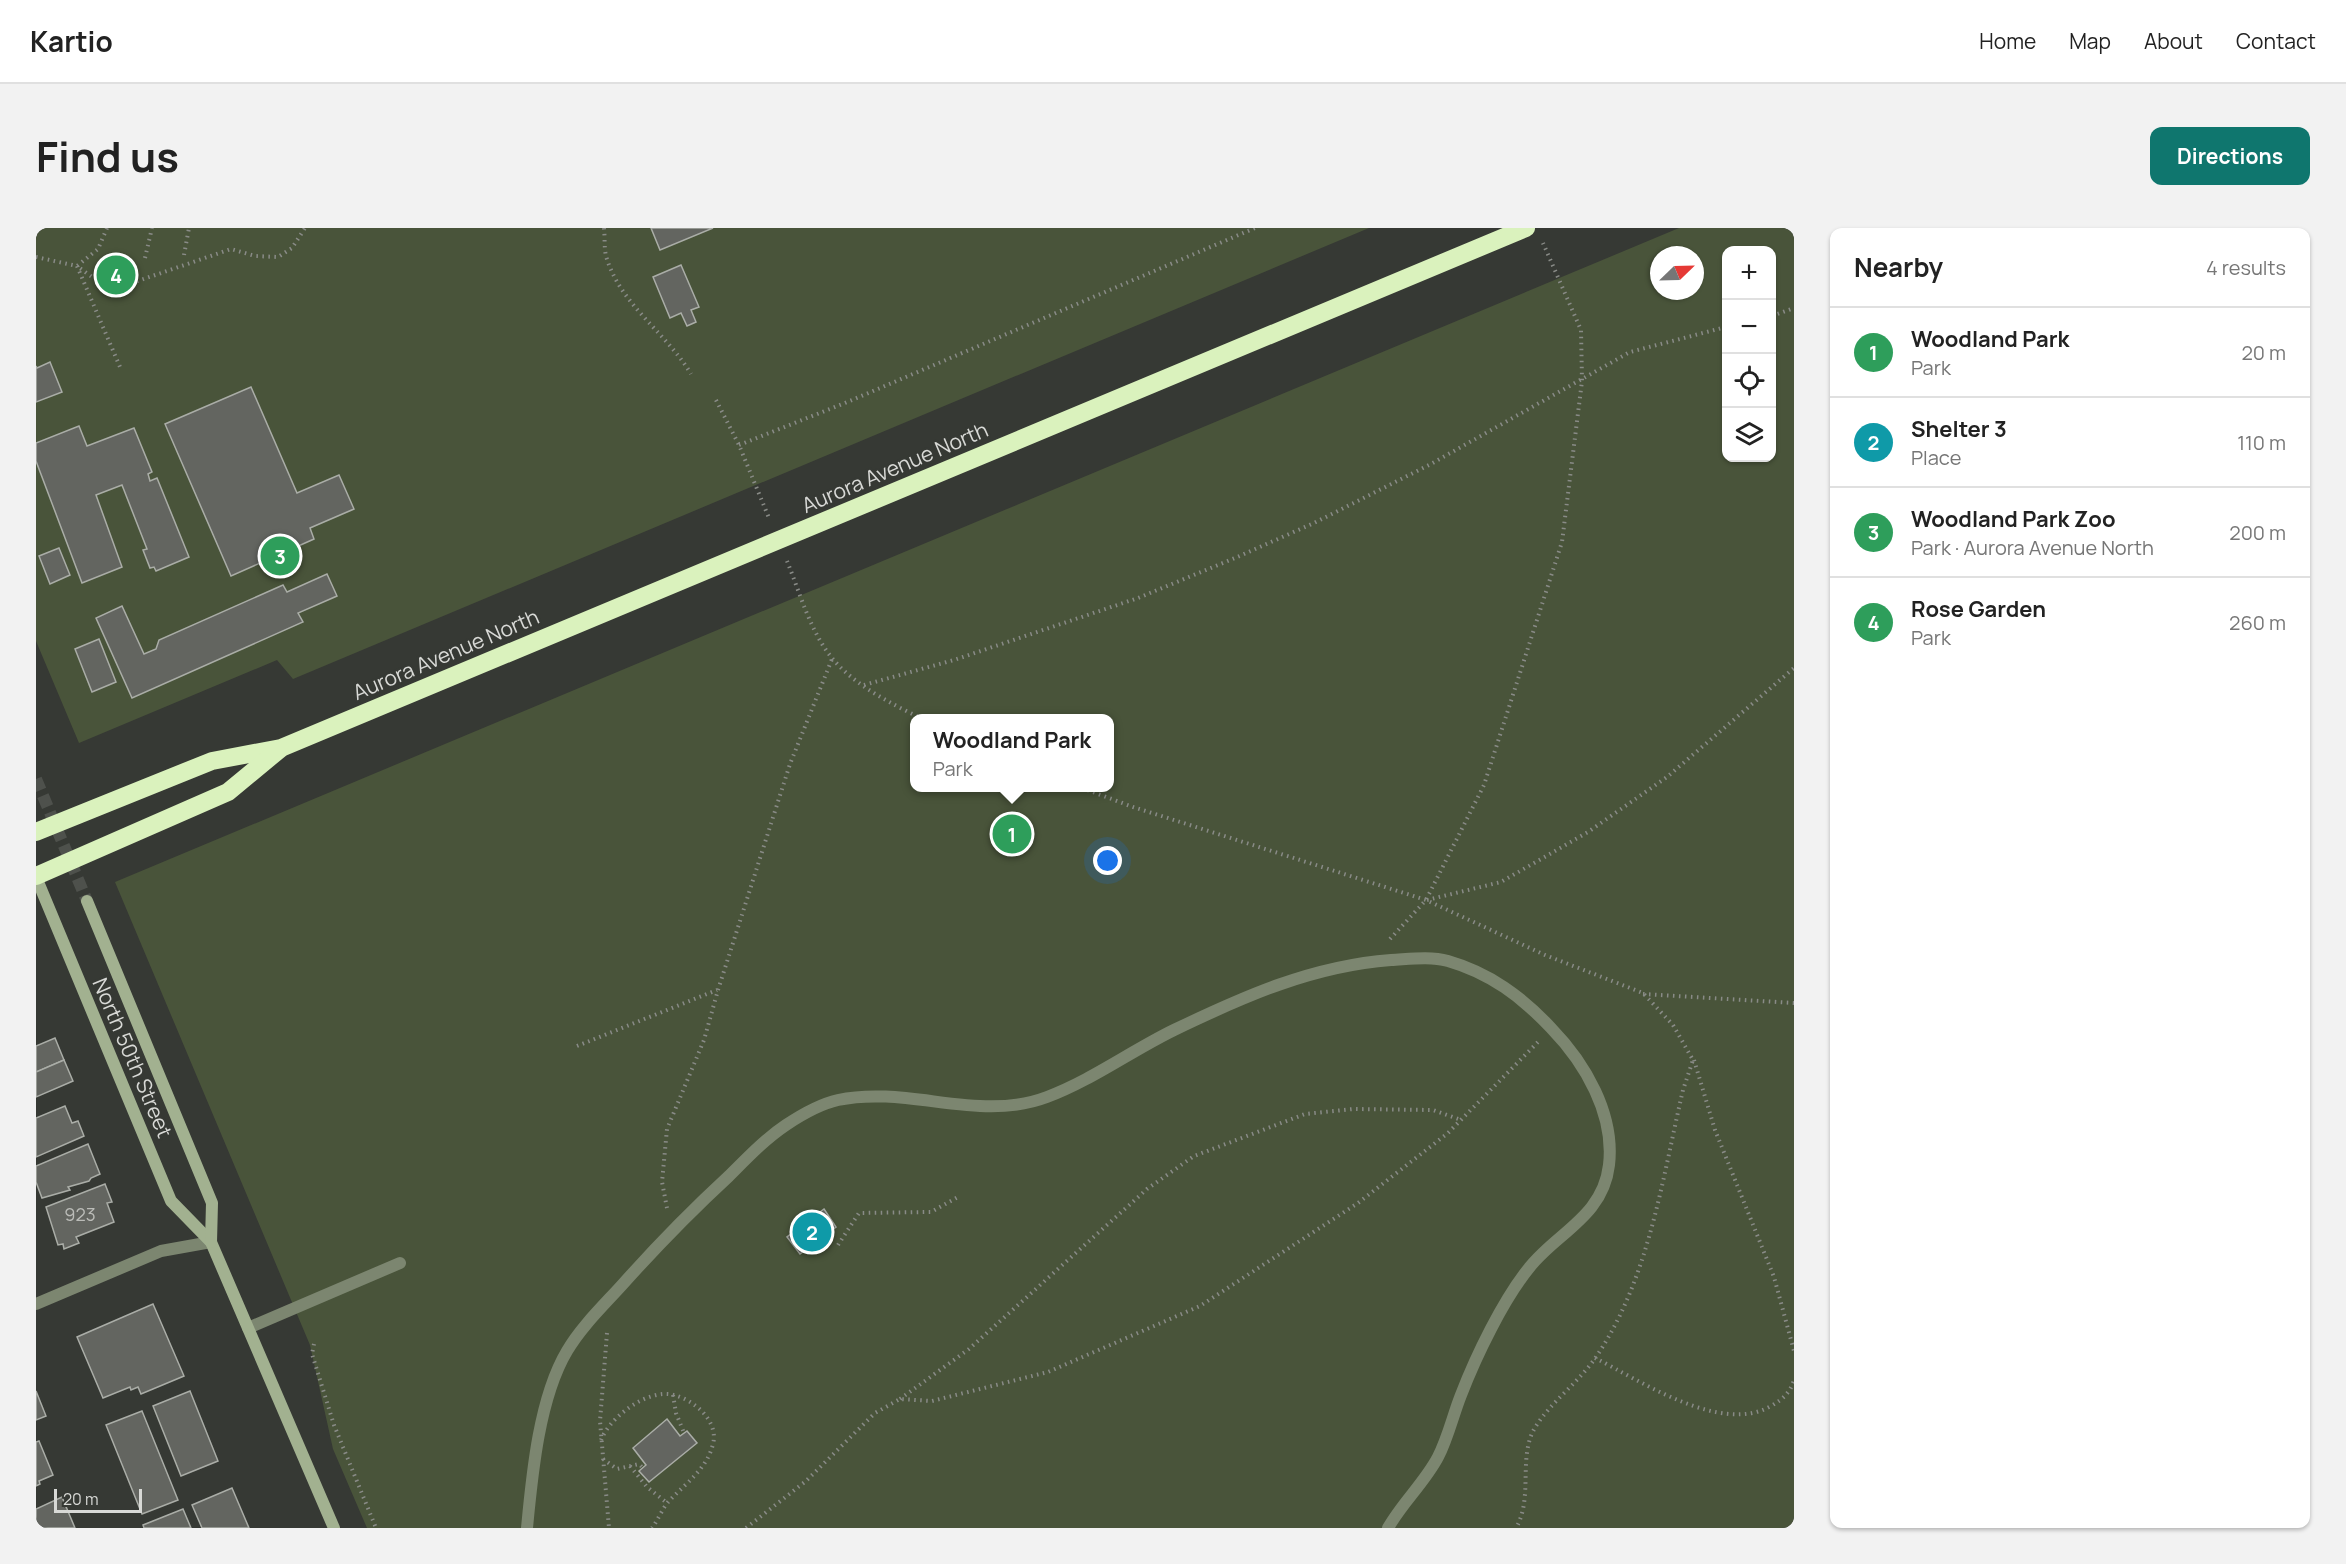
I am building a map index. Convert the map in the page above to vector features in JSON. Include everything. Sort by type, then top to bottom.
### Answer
[{"type":"highway","name":"Aurora Avenue North","points":[[36,832],[212,761],[281,748],[1526,228]]},
{"type":"highway","name":"Aurora Avenue North","points":[[41,874],[228,792],[281,748]]},
{"type":"street","name":"North 50th Street","points":[[41,874],[171,1201],[211,1242],[334,1528]]},
{"type":"street","name":"North 50th Street","points":[[87,901],[212,1203],[211,1242]]},
{"type":"street","points":[[527,1528],[533,1473],[546,1404],[566,1353],[600,1307],[671,1231],[767,1139],[788,1123],[829,1104],[867,1098],[909,1098],[973,1107],[1012,1107],[1041,1100],[1070,1088],[1173,1031],[1277,985],[1329,967],[1416,958],[1443,960],[1482,974],[1511,990],[1552,1028],[1584,1066],[1607,1126],[1610,1161],[1605,1185],[1593,1206],[1564,1237],[1531,1264],[1510,1296],[1464,1387],[1437,1459],[1388,1528]]},
{"type":"street","points":[[36,1304],[161,1251],[211,1242]]},
{"type":"street","points":[[249,1328],[400,1263]]},
{"type":"path","points":[[77,266],[98,249],[107,228]]},
{"type":"path","points":[[145,258],[152,228]]},
{"type":"path","points":[[184,255],[189,228]]},
{"type":"path","points":[[36,257],[77,266],[92,277],[132,283],[231,249],[255,256],[278,257],[292,248],[305,228]]},
{"type":"path","points":[[604,228],[605,254],[612,272],[633,304],[679,354],[691,374]]},
{"type":"path","points":[[716,400],[739,447],[1255,228]]},
{"type":"path","points":[[1368,962],[1426,900],[1484,785],[1562,542],[1582,381],[1581,330],[1542,239]]},
{"type":"path","points":[[77,266],[120,367]]},
{"type":"path","points":[[1776,315],[1793,309]]},
{"type":"path","points":[[864,685],[954,660],[1127,602],[1235,558],[1314,523],[1429,465],[1630,352],[1722,328]]},
{"type":"path","points":[[817,633],[832,659],[864,685],[914,714]]},
{"type":"path","points":[[671,1231],[662,1182],[667,1129],[704,1040],[790,764],[832,659]]},
{"type":"path","points":[[1093,792],[1133,807],[1426,900],[1501,882],[1588,832],[1667,777],[1794,668]]},
{"type":"path","points":[[577,1046],[718,990]]},
{"type":"path","points":[[1643,993],[1794,1003]]},
{"type":"path","points":[[900,1399],[932,1401],[1048,1372],[1200,1306],[1358,1203],[1448,1133],[1552,1028]]},
{"type":"path","points":[[1694,1060],[1715,1130],[1774,1277],[1794,1351]]},
{"type":"path","points":[[746,1528],[806,1481],[875,1413],[900,1399],[969,1349],[1147,1189],[1194,1156],[1305,1113],[1353,1109],[1433,1110],[1461,1120]]},
{"type":"path","points":[[838,1245],[859,1213],[931,1212],[958,1197]]},
{"type":"path","points":[[608,1326],[603,1367],[601,1440],[609,1528]]},
{"type":"path","points":[[314,1344],[312,1354],[334,1425],[376,1528]]},
{"type":"path","points":[[1595,1358],[1680,1401],[1720,1415],[1759,1413],[1785,1398],[1794,1380]]},
{"type":"path","points":[[601,1440],[606,1428],[622,1412],[649,1398],[673,1395],[693,1404],[710,1418],[714,1441],[707,1461],[667,1503],[652,1528]]},
{"type":"path","points":[[673,1395],[676,1413],[684,1433]]},
{"type":"path","points":[[603,1459],[617,1469],[639,1464],[643,1468]]},
{"type":"path","points":[[630,1466],[646,1487],[667,1503]]},
{"type":"green space","points":[[36,228],[1369,228],[293,679],[277,660],[79,743],[36,641]]},
{"type":"green space","points":[[1679,228],[1794,228],[1794,1528],[367,1528],[333,1449],[310,1345],[115,882]]},
{"type":"building","points":[[651,228],[713,228],[660,250]]},
{"type":"building","points":[[681,265],[699,307],[691,310],[696,322],[687,326],[681,313],[670,318],[653,277]]},
{"type":"building","points":[[50,362],[62,392],[36,402],[36,366],[37,368]]},
{"type":"building","points":[[251,387],[297,493],[339,475],[354,509],[310,528],[314,539],[231,576],[165,424]]},
{"type":"building","points":[[79,426],[87,446],[134,428],[152,472],[148,474],[150,481],[157,478],[189,557],[156,571],[154,567],[150,568],[143,550],[147,549],[122,485],[96,495],[122,567],[82,583],[36,461],[36,443]]},
{"type":"building","points":[[59,548],[70,575],[50,584],[39,556]]},
{"type":"building","points":[[327,574],[337,596],[298,613],[303,622],[132,698],[96,618],[122,606],[144,654],[156,649],[159,640],[283,585],[287,592]]},
{"type":"building","points":[[99,639],[116,682],[92,692],[75,649]]},
{"type":"building","points":[[55,1038],[64,1060],[36,1072],[36,1046]]},
{"type":"building","points":[[64,1060],[73,1081],[36,1097],[36,1072]]},
{"type":"building","points":[[65,1106],[72,1123],[78,1121],[84,1136],[36,1157],[36,1118]]},
{"type":"building","points":[[88,1144],[100,1174],[89,1181],[68,1187],[70,1190],[42,1198],[36,1182],[36,1166]]},
{"type":"building","points":[[105,1184],[112,1202],[107,1203],[114,1222],[76,1237],[79,1243],[64,1249],[63,1244],[58,1245],[46,1207]]},
{"type":"building","points":[[824,1209],[836,1227],[800,1254],[787,1237]]},
{"type":"building","points":[[153,1304],[184,1376],[141,1394],[138,1387],[131,1390],[130,1387],[103,1398],[77,1337]]},
{"type":"building","points":[[36,1391],[46,1416],[36,1420]]},
{"type":"building","points":[[190,1391],[218,1461],[181,1476],[153,1406]]},
{"type":"building","points":[[142,1411],[178,1500],[142,1514],[106,1425]]},
{"type":"building","points":[[667,1419],[680,1436],[687,1431],[697,1443],[649,1482],[639,1471],[646,1465],[633,1448]]},
{"type":"building","points":[[39,1441],[53,1475],[39,1481],[40,1484],[36,1486],[36,1442]]},
{"type":"building","points":[[232,1488],[249,1528],[202,1528],[192,1505]]},
{"type":"building","points":[[62,1497],[75,1528],[36,1528],[36,1509]]},
{"type":"building","points":[[183,1509],[191,1528],[144,1528],[143,1525]]},
{"type":"tunnel","points":[[36,779],[87,901]]},
{"type":"place","name":"Rose Garden","points":[[116,275]]},
{"type":"place","name":"Woodland Park Zoo","points":[[280,556]]},
{"type":"place","name":"Woodland Park","points":[[1012,834]]},
{"type":"place","name":"Shelter 3","points":[[812,1232]]}]
